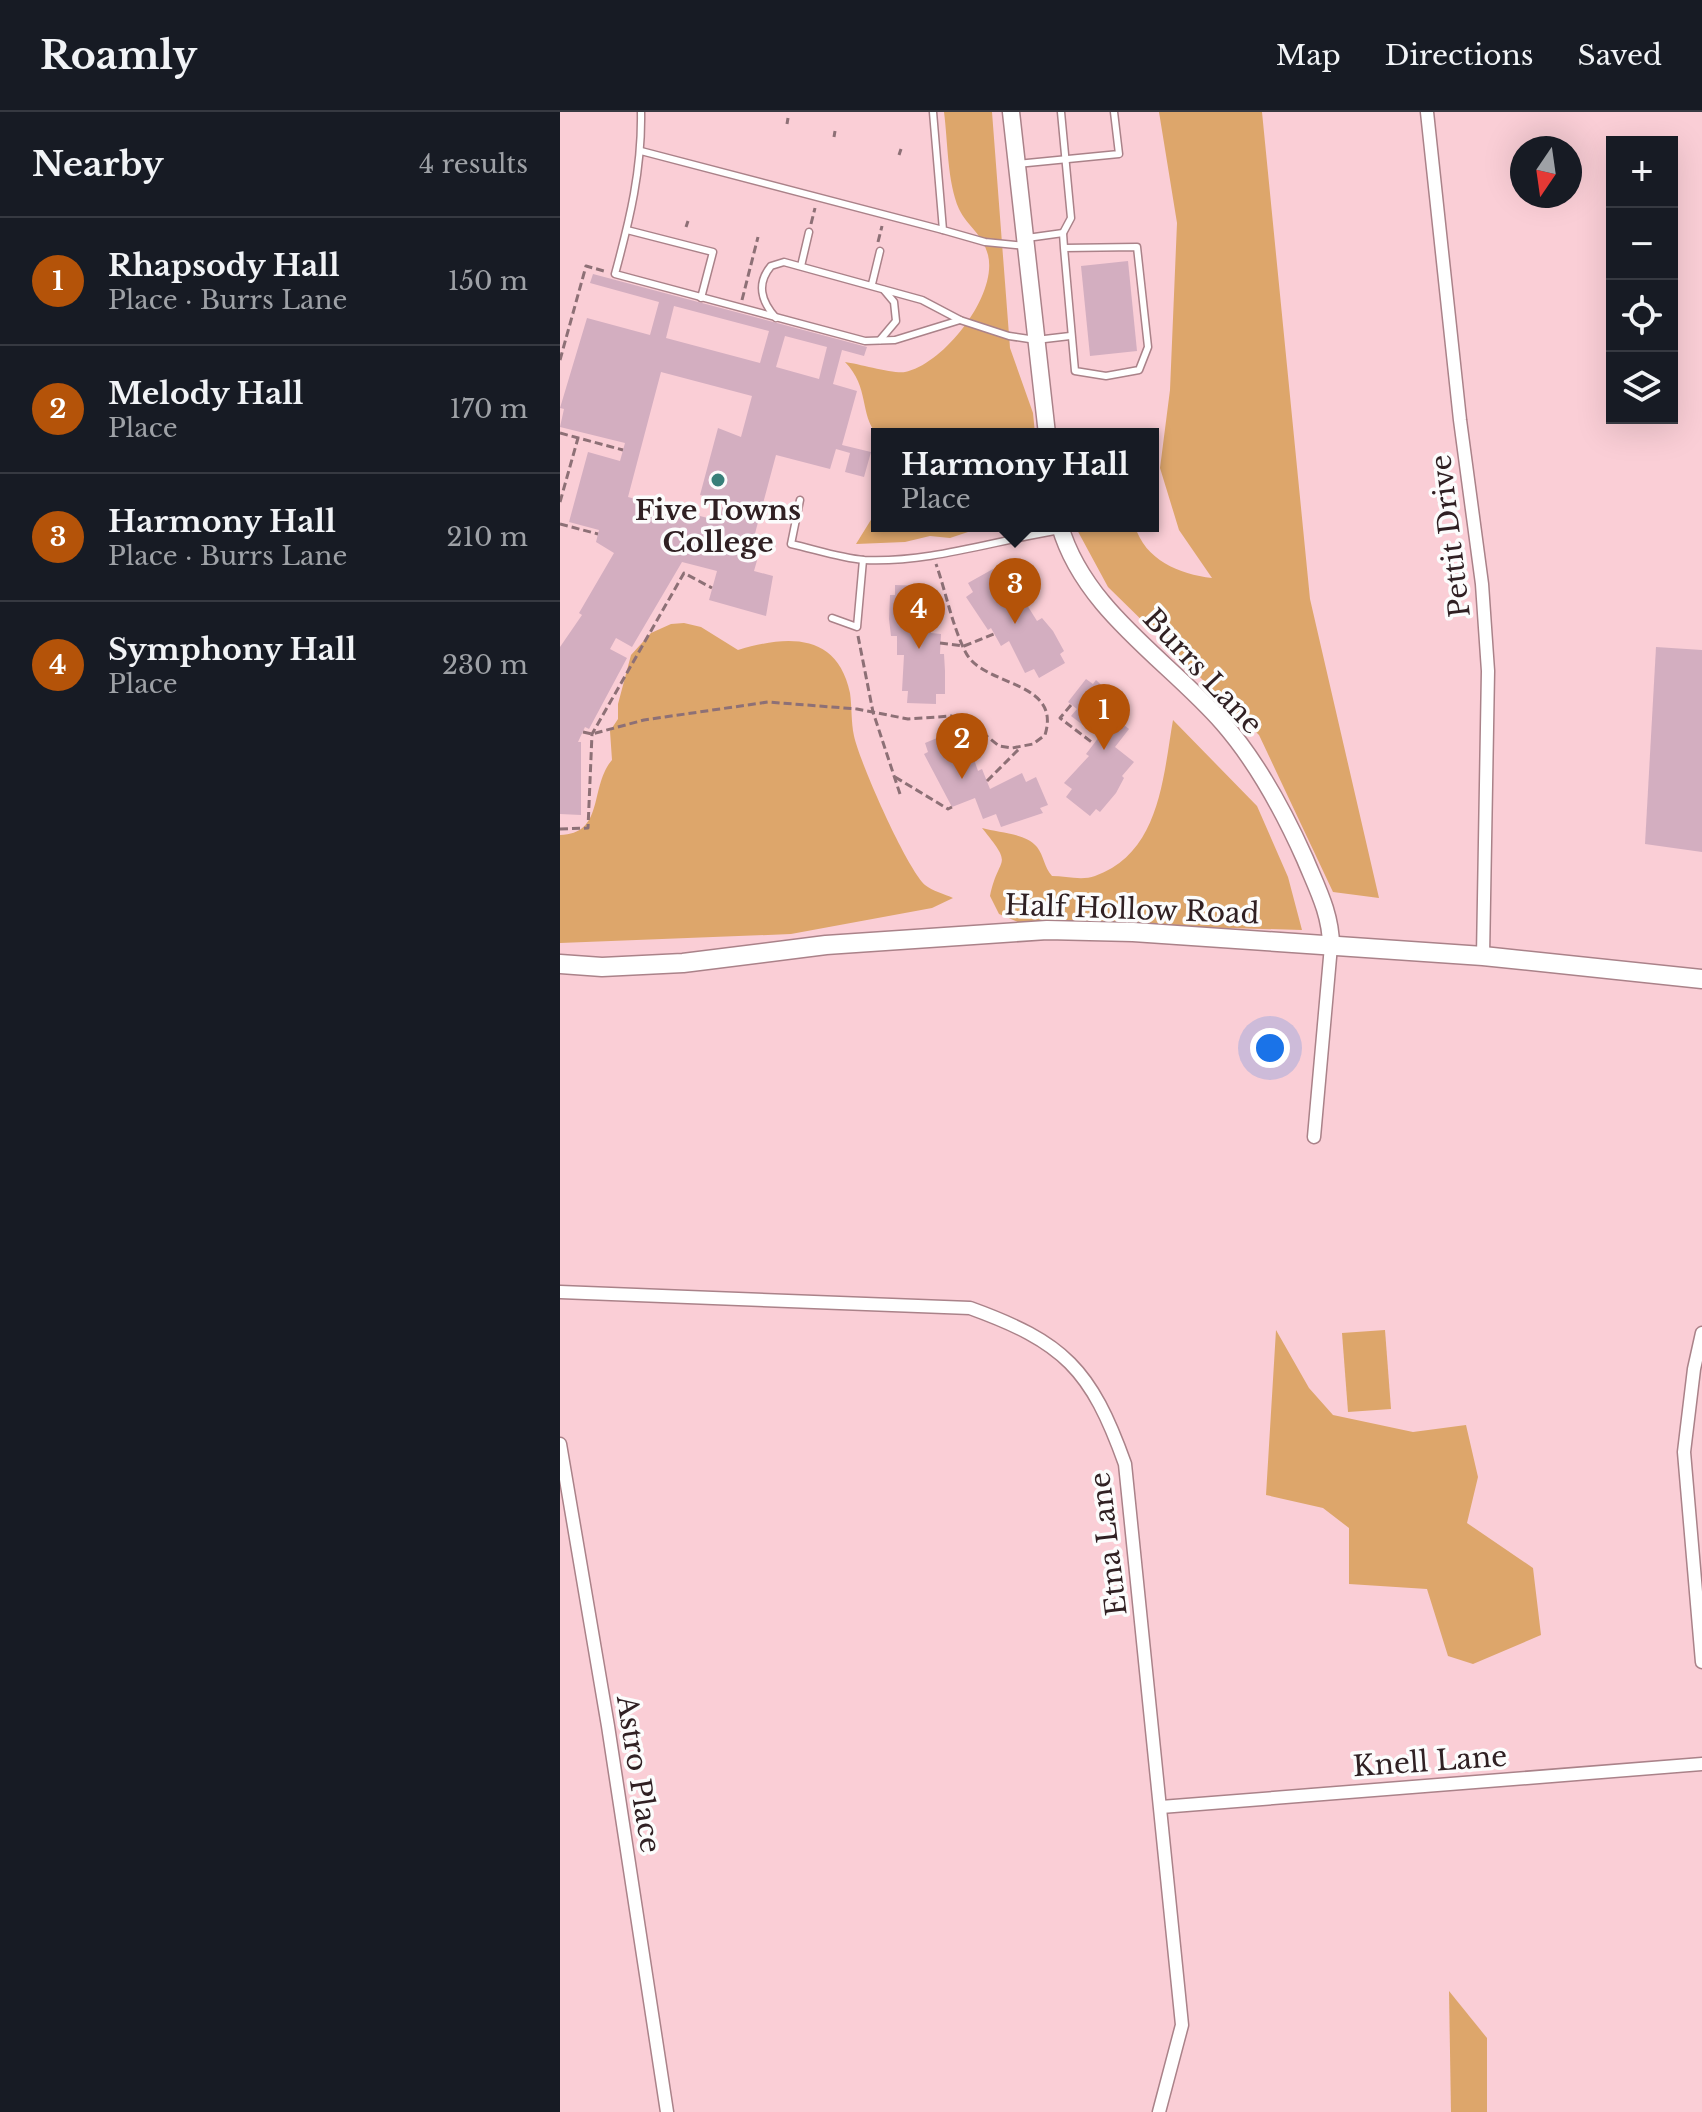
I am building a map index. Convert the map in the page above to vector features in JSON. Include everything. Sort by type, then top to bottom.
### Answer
[{"type":"main road","name":"Half Hollow Road","points":[[560,964],[602,967],[683,963],[840,944],[1047,930],[1133,932],[1483,956],[1702,979]]},
{"type":"street","points":[[1011,112],[1046,428]]},
{"type":"street","name":"Pettit Drive","points":[[1427,112],[1460,420],[1482,584],[1488,671],[1483,956]]},
{"type":"street","name":"Burrs Lane","points":[[1063,532],[1072,557],[1098,596],[1222,723],[1246,755],[1290,825],[1328,914],[1331,946]]},
{"type":"street","points":[[1314,1137],[1331,946]]},
{"type":"street","name":"Etna Lane","points":[[560,1292],[970,1308],[1023,1327],[1067,1358],[1105,1408],[1125,1464],[1182,2025],[1159,2112]]},
{"type":"street","points":[[1702,1333],[1694,1369],[1684,1452],[1702,1662]]},
{"type":"street","name":"Astro Place","points":[[560,1444],[608,1726],[667,2112]]},
{"type":"street","name":"Knell Lane","points":[[1161,1807],[1702,1764]]},
{"type":"lane","points":[[641,112],[641,151],[627,230],[615,274],[877,342],[895,340],[960,320]]},
{"type":"lane","points":[[933,112],[943,230]]},
{"type":"lane","points":[[1061,112],[1071,218],[1063,233],[1064,248],[1070,336],[1075,371],[1090,376],[1139,370],[1146,360],[1148,347],[1137,247],[1064,248]]},
{"type":"lane","points":[[1017,164],[1119,154],[1114,112]]},
{"type":"lane","points":[[641,151],[985,242],[1025,242],[1063,233]]},
{"type":"lane","points":[[627,230],[713,252],[701,298]]},
{"type":"lane","points":[[801,266],[809,232]]},
{"type":"lane","points":[[872,284],[878,250]]},
{"type":"lane","points":[[776,318],[762,296],[765,273],[777,263],[872,284],[922,300],[960,320],[1009,336],[1036,340],[1070,336]]},
{"type":"lane","points":[[877,342],[896,321],[894,302],[883,288]]},
{"type":"lane","points":[[800,500],[791,544],[863,560],[934,556],[1039,532]]},
{"type":"lane","points":[[832,618],[857,627],[863,560]]},
{"type":"path","points":[[787,124],[788,118]]},
{"type":"path","points":[[834,137],[835,131]]},
{"type":"path","points":[[899,155],[901,149]]},
{"type":"path","points":[[686,227],[688,221]]},
{"type":"path","points":[[878,250],[881,228]]},
{"type":"path","points":[[742,300],[758,237]]},
{"type":"path","points":[[560,360],[586,266],[615,274]]},
{"type":"path","points":[[560,433],[623,450]]},
{"type":"path","points":[[560,502],[578,438]]},
{"type":"path","points":[[560,524],[598,534]]},
{"type":"path","points":[[934,556],[967,655],[984,672],[1022,685],[1039,700],[1048,719],[1045,735],[1020,748],[987,781]]},
{"type":"path","points":[[560,829],[588,828],[592,734],[684,573],[712,588]]},
{"type":"path","points":[[857,627],[873,712],[900,794]]},
{"type":"path","points":[[940,643],[964,646],[994,634]]},
{"type":"path","points":[[583,732],[592,734],[644,720],[702,714],[753,702],[873,712],[908,719],[961,718],[999,746],[1020,748]]},
{"type":"path","points":[[1060,718],[1071,705]]},
{"type":"path","points":[[1048,719],[1060,718],[1094,744]]},
{"type":"path","points":[[895,777],[948,809],[952,807]]},
{"type":"shaded area","points":[[944,112],[992,112],[1010,348],[1033,413],[1034,428],[872,428],[858,381],[845,362],[900,372],[920,366],[951,342],[976,307],[985,289],[989,271],[988,255],[959,209],[950,174]]},
{"type":"shaded area","points":[[1159,112],[1262,112],[1310,599],[1379,898],[1333,892],[1259,735],[1108,587],[1078,532],[1138,532],[1147,548],[1165,563],[1187,573],[1212,578],[1179,530],[1160,468],[1170,390],[1177,223]]},
{"type":"shaded area","points":[[871,520],[871,532],[968,532],[950,538],[930,536],[905,542],[856,544]]},
{"type":"shaded area","points":[[671,624],[701,627],[738,650],[791,641],[821,648],[834,658],[850,693],[853,731],[858,749],[896,837],[925,885],[953,898],[932,908],[791,934],[560,943],[560,835],[574,833],[584,827],[590,818],[600,783],[612,760],[610,731],[618,719],[618,704],[631,655],[651,633]]},
{"type":"shaded area","points":[[1173,720],[1257,806],[1288,877],[1302,930],[1018,922],[999,914],[990,896],[1002,861],[982,828],[1032,842],[1052,876],[1090,877],[1117,865],[1146,832],[1155,811]]},
{"type":"shaded area","points":[[1276,1330],[1309,1388],[1333,1415],[1413,1432],[1466,1425],[1478,1477],[1467,1523],[1533,1568],[1541,1635],[1473,1664],[1448,1656],[1427,1589],[1349,1584],[1349,1528],[1323,1508],[1266,1495]]},
{"type":"shaded area","points":[[1385,1330],[1391,1409],[1348,1412],[1342,1333]]},
{"type":"shaded area","points":[[1449,1991],[1487,2038],[1487,2112],[1451,2112]]},
{"type":"building","points":[[1128,261],[1137,351],[1090,356],[1081,266]]},
{"type":"building","name":"Five Towns College","points":[[593,274],[867,347],[864,356],[842,350],[833,384],[857,391],[842,445],[871,452],[864,477],[845,472],[850,453],[836,449],[830,469],[776,455],[753,541],[762,543],[754,571],[773,576],[766,616],[709,600],[717,571],[682,562],[632,647],[616,638],[610,649],[627,658],[589,729],[585,727],[578,742],[581,742],[581,815],[560,814],[560,647],[582,615],[579,613],[614,553],[596,542],[599,530],[569,522],[588,452],[620,461],[625,443],[560,427],[564,409],[560,408],[587,318],[650,335],[659,302],[590,283]],"holes":[[[674,306],[769,331],[760,363],[666,338]],[[785,336],[827,347],[819,379],[776,367]],[[661,372],[752,396],[741,437],[718,428],[700,495],[724,500],[719,521],[628,497]]]},
{"type":"building","points":[[993,569],[998,579],[1003,577],[1021,608],[1027,605],[1037,621],[1042,618],[1053,631],[1064,651],[1060,654],[1065,663],[1039,678],[1034,669],[1025,673],[1009,641],[1001,646],[991,628],[988,630],[966,597],[973,592],[968,583]]},
{"type":"building","points":[[895,585],[925,586],[925,597],[934,597],[931,633],[941,634],[940,654],[944,654],[945,671],[945,694],[936,694],[936,704],[907,703],[908,691],[902,691],[904,655],[897,655],[897,636],[891,636],[889,619],[890,595],[895,595]]},
{"type":"building","points":[[1656,647],[1702,650],[1702,852],[1645,844]]},
{"type":"building","points":[[1086,679],[1093,684],[1096,680],[1128,710],[1119,721],[1129,729],[1115,747],[1134,762],[1122,776],[1124,778],[1116,793],[1100,812],[1096,809],[1090,816],[1066,797],[1072,789],[1064,783],[1089,756],[1086,754],[1099,737],[1071,716],[1077,709],[1068,702]]},
{"type":"building","points":[[954,731],[957,740],[966,736],[978,771],[982,769],[990,789],[1022,773],[1026,782],[1036,777],[1048,805],[1040,808],[1043,813],[1001,827],[996,814],[983,819],[975,798],[952,807],[924,754],[928,752],[925,743]]},
{"type":"place","name":"Five Towns College","points":[[718,480]]},
{"type":"place","name":"Harmony Hall","points":[[1015,624]]},
{"type":"place","name":"Symphony Hall","points":[[919,649]]},
{"type":"place","name":"Rhapsody Hall","points":[[1104,750]]},
{"type":"place","name":"Melody Hall","points":[[962,779]]}]
